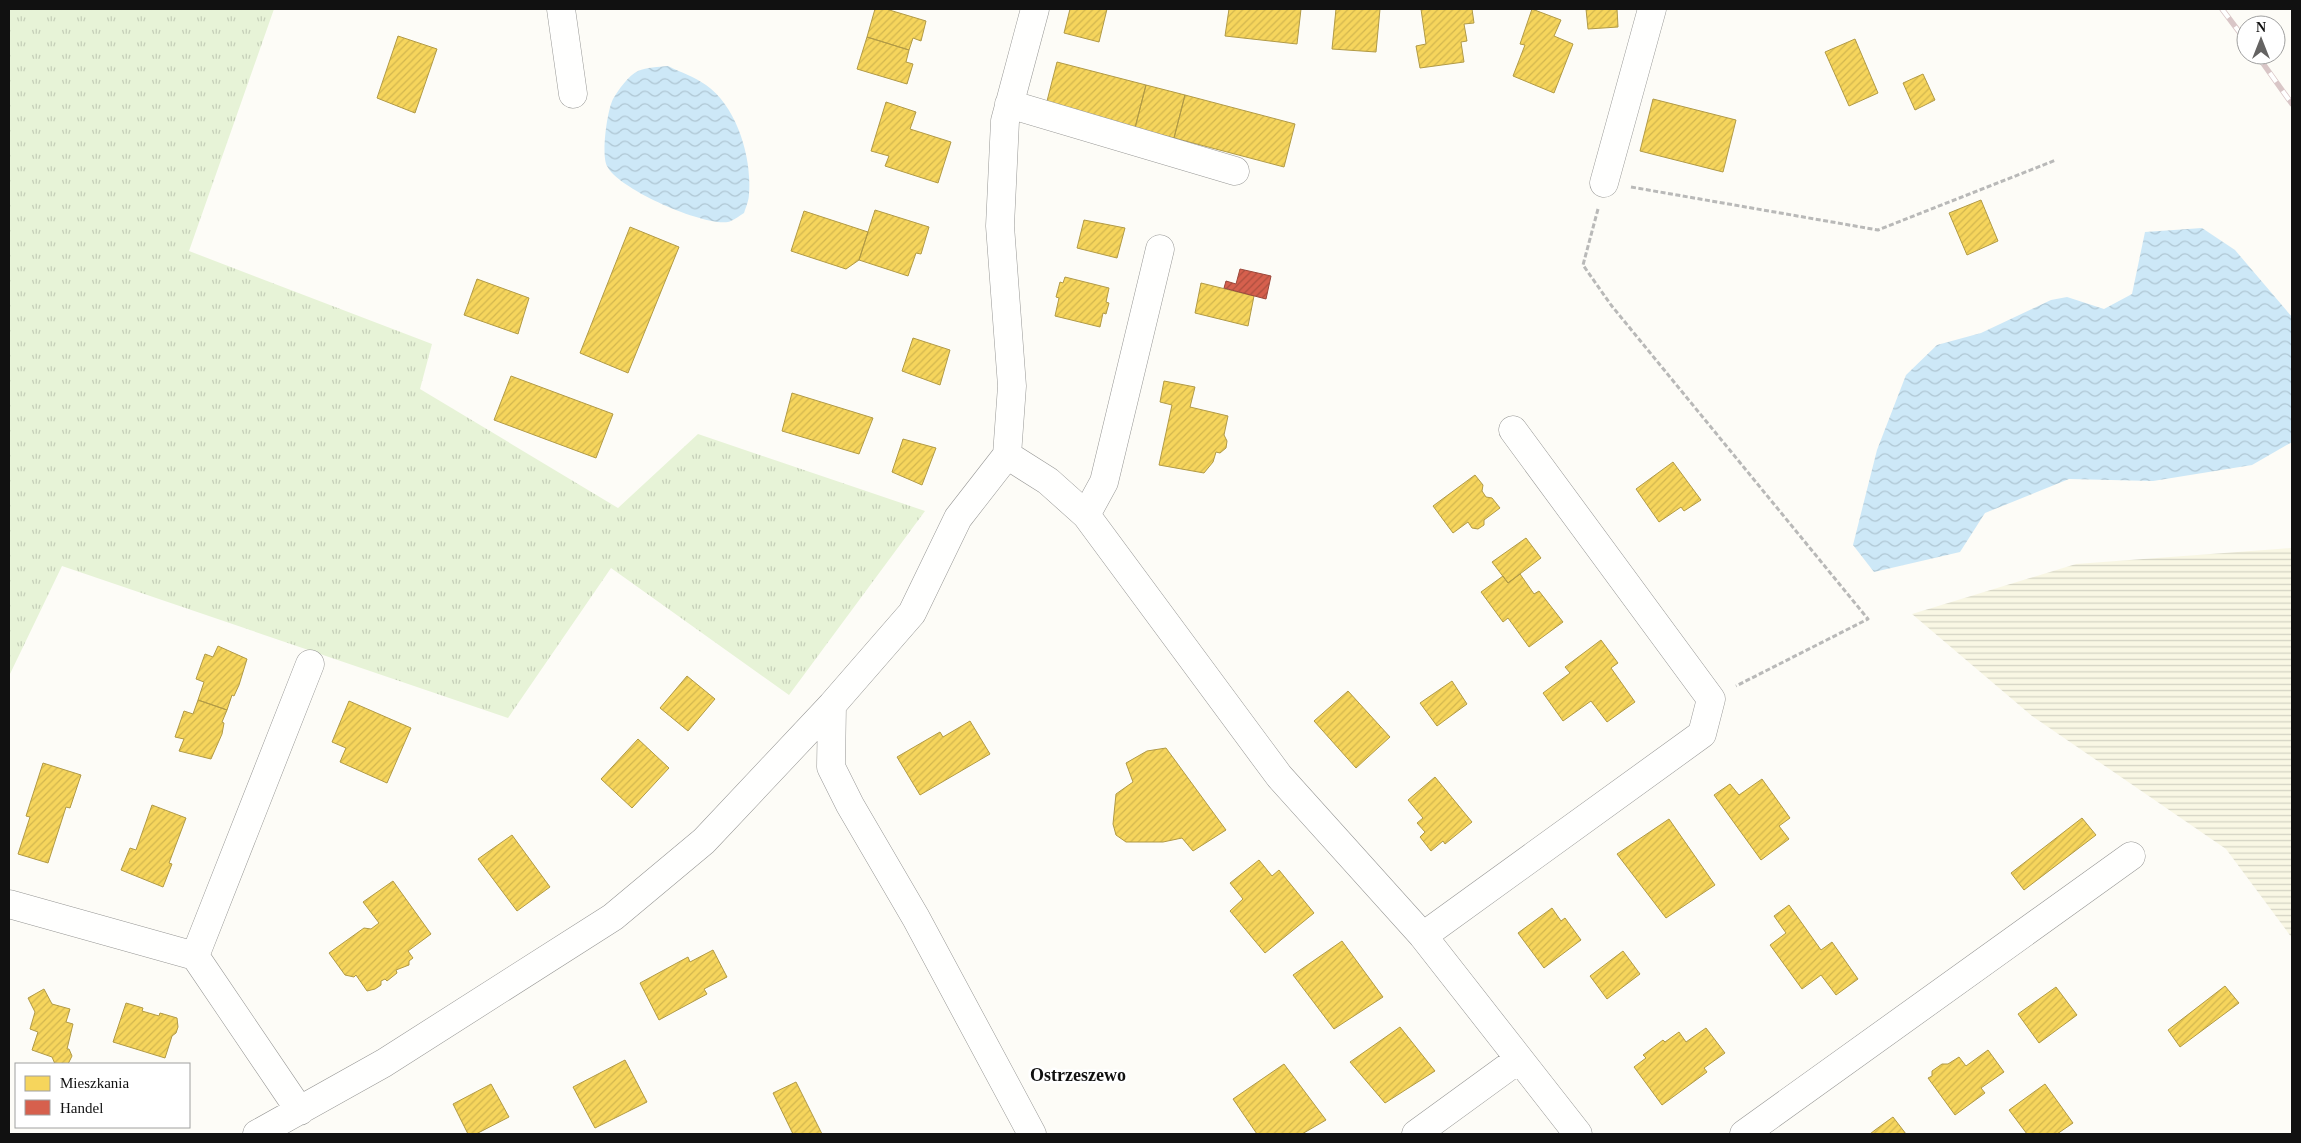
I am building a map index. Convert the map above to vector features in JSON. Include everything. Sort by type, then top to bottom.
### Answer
[{"type":"street","points":[[561,9],[573,94]]},
{"type":"street","points":[[257,1134],[384,1063],[613,918],[704,841],[832,705],[912,612],[958,518],[1007,456],[1012,386],[1000,226],[1005,121],[1035,9]]},
{"type":"street","points":[[1604,183],[1652,9]]},
{"type":"street","points":[[1009,104],[1235,171]]},
{"type":"street","points":[[1086,515],[1104,482],[1160,249]]},
{"type":"street","points":[[1423,936],[1702,734],[1711,699],[1513,430]]},
{"type":"street","points":[[1007,456],[1048,481],[1086,515],[1279,776],[1423,936],[1578,1134]]},
{"type":"street","points":[[195,956],[310,664]]},
{"type":"street","points":[[832,705],[831,767],[850,805],[916,918],[1032,1134]]},
{"type":"street","points":[[1744,1134],[2131,856]]},
{"type":"street","points":[[9,904],[195,956],[300,1110]]},
{"type":"street","points":[[1416,1134],[1519,1059]]},
{"type":"path","points":[[1711,699],[1868,619],[1611,305],[1583,265],[1604,183],[1674,193],[1878,230],[2056,160]]},
{"type":"shaded area","points":[[2292,548],[2292,938],[2226,849],[2032,716],[1912,614],[2076,564]]},
{"type":"green space","points":[[9,9],[274,9],[189,251],[432,344],[420,389],[618,508],[698,434],[925,511],[789,695],[611,568],[508,718],[62,566],[9,676]]},
{"type":"water","points":[[668,66],[706,85],[717,94],[734,119],[745,149],[748,164],[749,196],[744,213],[734,220],[716,222],[662,204],[627,185],[614,175],[607,166],[605,160],[606,133],[609,113],[615,95],[627,79],[638,71]]},
{"type":"water","points":[[2202,228],[2235,250],[2292,317],[2292,442],[2252,465],[2153,481],[2069,479],[1985,513],[1960,552],[1874,572],[1853,545],[1877,450],[1906,375],[1937,345],[1981,333],[2051,300],[2067,297],[2104,309],[2132,294],[2145,232]]},
{"type":"building: Mieszkania","points":[[875,9],[886,9],[926,21],[921,41],[913,38],[909,50],[867,37]]},
{"type":"building: Mieszkania","points":[[1070,9],[1107,9],[1099,42],[1064,33]]},
{"type":"building: Mieszkania","points":[[1229,9],[1301,9],[1297,44],[1225,36]]},
{"type":"building: Mieszkania","points":[[1336,9],[1380,9],[1376,52],[1332,49]]},
{"type":"building: Mieszkania","points":[[1421,9],[1472,9],[1474,23],[1464,24],[1467,41],[1461,42],[1464,62],[1420,68],[1416,46],[1426,44]]},
{"type":"building: Mieszkania","points":[[1532,9],[1561,20],[1554,36],[1573,44],[1554,93],[1513,76],[1525,45],[1520,44]]},
{"type":"building: Mieszkania","points":[[1586,9],[1617,9],[1618,27],[1588,29]]},
{"type":"building: Mieszkania","points":[[398,36],[437,49],[415,113],[377,98]]},
{"type":"building: Mieszkania","points":[[867,37],[909,50],[906,62],[913,64],[907,84],[857,69]]},
{"type":"building: Mieszkania","points":[[1855,39],[1878,93],[1849,106],[1825,52]]},
{"type":"building: Mieszkania","points":[[1057,62],[1146,85],[1135,128],[1046,105]]},
{"type":"building: Mieszkania","points":[[1923,74],[1935,100],[1915,110],[1903,83]]},
{"type":"building: Mieszkania","points":[[1146,85],[1185,95],[1174,138],[1135,128]]},
{"type":"building: Mieszkania","points":[[1185,95],[1295,124],[1284,167],[1174,138]]},
{"type":"building: Mieszkania","points":[[1653,99],[1736,120],[1723,172],[1640,151]]},
{"type":"building: Mieszkania","points":[[886,102],[916,112],[910,129],[951,142],[938,183],[885,166],[889,156],[871,151]]},
{"type":"building: Mieszkania","points":[[1981,200],[1998,241],[1967,255],[1949,213]]},
{"type":"building: Mieszkania","points":[[875,210],[929,227],[921,254],[916,253],[908,276],[859,260]]},
{"type":"building: Mieszkania","points":[[804,211],[868,232],[859,260],[846,269],[791,251]]},
{"type":"building: Mieszkania","points":[[1084,220],[1125,228],[1117,258],[1077,248]]},
{"type":"building: Mieszkania","points":[[630,227],[679,247],[628,373],[580,353]]},
{"type":"building: Mieszkania","points":[[1065,277],[1109,288],[1106,302],[1109,303],[1106,314],[1103,313],[1100,327],[1055,316],[1059,298],[1056,297],[1060,282],[1063,283]]},
{"type":"building: Mieszkania","points":[[477,279],[529,298],[518,334],[464,315]]},
{"type":"building: Mieszkania","points":[[1201,283],[1254,296],[1248,326],[1195,313]]},
{"type":"building: Mieszkania","points":[[913,338],[950,350],[940,385],[902,371]]},
{"type":"building: Mieszkania","points":[[511,376],[613,414],[596,458],[494,420]]},
{"type":"building: Mieszkania","points":[[1164,381],[1195,387],[1190,407],[1228,416],[1224,435],[1227,441],[1226,448],[1220,453],[1216,452],[1213,462],[1204,473],[1159,465],[1172,405],[1160,402]]},
{"type":"building: Mieszkania","points":[[792,393],[873,418],[859,454],[782,431]]},
{"type":"building: Mieszkania","points":[[903,439],[936,448],[922,485],[892,472]]},
{"type":"building: Mieszkania","points":[[1673,462],[1701,500],[1684,511],[1681,507],[1659,522],[1636,489]]},
{"type":"building: Mieszkania","points":[[1475,475],[1483,485],[1482,491],[1486,497],[1492,498],[1500,508],[1484,520],[1484,525],[1478,529],[1472,528],[1468,522],[1453,533],[1433,506]]},
{"type":"building: Mieszkania","points":[[1526,538],[1541,558],[1508,583],[1492,562]]},
{"type":"building: Mieszkania","points":[[1520,574],[1534,594],[1539,591],[1563,622],[1529,647],[1508,618],[1503,622],[1481,592],[1503,576],[1508,583]]},
{"type":"building: Mieszkania","points":[[1601,640],[1618,663],[1611,668],[1635,702],[1607,722],[1591,701],[1563,721],[1543,693],[1570,673],[1565,667]]},
{"type":"building: Mieszkania","points":[[218,646],[247,659],[239,685],[234,696],[232,695],[227,710],[198,700],[204,682],[196,679],[205,654],[213,657]]},
{"type":"building: Mieszkania","points":[[687,676],[715,699],[688,731],[660,708]]},
{"type":"building: Mieszkania","points":[[1452,681],[1467,704],[1437,726],[1420,703]]},
{"type":"building: Mieszkania","points":[[1348,691],[1390,737],[1356,768],[1314,721]]},
{"type":"building: Mieszkania","points":[[198,700],[227,710],[222,722],[224,723],[222,734],[211,759],[179,751],[184,739],[175,737],[184,711],[193,714]]},
{"type":"building: Mieszkania","points":[[349,701],[411,728],[387,783],[340,762],[346,748],[332,742]]},
{"type":"building: Mieszkania","points":[[970,721],[990,754],[920,795],[897,757],[940,732],[943,737]]},
{"type":"building: Mieszkania","points":[[638,739],[669,768],[632,808],[601,779]]},
{"type":"building: Mieszkania","points":[[1166,748],[1226,830],[1193,851],[1182,838],[1163,842],[1126,842],[1116,835],[1113,824],[1116,794],[1133,782],[1126,763],[1147,751]]},
{"type":"building: Mieszkania","points":[[43,763],[81,775],[70,808],[66,807],[48,863],[18,854],[30,817],[26,816]]},
{"type":"building: Mieszkania","points":[[1435,777],[1472,822],[1445,844],[1443,841],[1431,851],[1420,837],[1425,832],[1417,823],[1423,818],[1408,800]]},
{"type":"building: Mieszkania","points":[[1762,779],[1790,818],[1779,826],[1789,839],[1761,860],[1714,795],[1730,784],[1739,795]]},
{"type":"building: Mieszkania","points":[[152,805],[186,818],[169,863],[172,864],[163,887],[121,870],[130,848],[136,850]]},
{"type":"building: Mieszkania","points":[[2082,818],[2096,835],[2024,890],[2011,873]]},
{"type":"building: Mieszkania","points":[[1669,819],[1715,885],[1666,918],[1617,854]]},
{"type":"building: Mieszkania","points":[[512,835],[550,887],[517,911],[478,859]]},
{"type":"building: Mieszkania","points":[[1259,860],[1272,876],[1279,870],[1314,913],[1265,953],[1230,911],[1243,899],[1230,883]]},
{"type":"building: Mieszkania","points":[[393,881],[431,934],[408,951],[413,958],[409,961],[409,965],[396,970],[397,973],[387,981],[385,979],[381,981],[381,985],[367,991],[356,975],[354,977],[345,975],[329,953],[364,928],[371,929],[379,923],[363,902]]},
{"type":"building: Mieszkania","points":[[1789,905],[1821,950],[1832,942],[1858,979],[1836,995],[1821,975],[1802,989],[1770,945],[1786,933],[1774,916]]},
{"type":"building: Mieszkania","points":[[1552,908],[1561,921],[1565,918],[1581,940],[1544,968],[1518,933]]},
{"type":"building: Mieszkania","points":[[1342,941],[1383,997],[1334,1029],[1293,975]]},
{"type":"building: Mieszkania","points":[[713,950],[727,977],[704,989],[707,994],[659,1020],[640,983],[688,957],[690,962]]},
{"type":"building: Mieszkania","points":[[1623,951],[1640,974],[1607,999],[1590,976]]},
{"type":"building: Mieszkania","points":[[2225,986],[2239,1003],[2180,1047],[2168,1030]]},
{"type":"building: Mieszkania","points":[[2056,987],[2077,1015],[2039,1043],[2018,1014]]},
{"type":"building: Mieszkania","points":[[44,989],[52,1004],[70,1009],[66,1022],[73,1024],[67,1049],[69,1049],[72,1056],[68,1063],[55,1063],[52,1057],[32,1050],[38,1032],[30,1029],[35,1012],[28,998]]},
{"type":"building: Mieszkania","points":[[126,1003],[143,1008],[142,1011],[159,1016],[160,1013],[177,1018],[178,1027],[176,1033],[172,1036],[165,1058],[113,1042]]},
{"type":"building: Mieszkania","points":[[1400,1027],[1435,1071],[1385,1103],[1350,1062]]},
{"type":"building: Mieszkania","points":[[1706,1028],[1725,1053],[1704,1068],[1707,1072],[1662,1105],[1634,1067],[1646,1058],[1643,1055],[1663,1040],[1665,1042],[1679,1032],[1686,1042]]},
{"type":"building: Mieszkania","points":[[1988,1050],[2004,1072],[1981,1088],[1985,1093],[1955,1115],[1928,1078],[1932,1076],[1932,1071],[1942,1064],[1948,1064],[1959,1057],[1966,1066]]},
{"type":"building: Mieszkania","points":[[625,1060],[647,1102],[595,1128],[573,1087]]},
{"type":"building: Mieszkania","points":[[1284,1064],[1326,1120],[1302,1134],[1257,1134],[1233,1099]]},
{"type":"building: Mieszkania","points":[[796,1082],[822,1134],[793,1134],[773,1093]]},
{"type":"building: Mieszkania","points":[[491,1084],[509,1117],[476,1134],[468,1134],[453,1104]]},
{"type":"building: Mieszkania","points":[[2045,1084],[2073,1123],[2057,1134],[2027,1134],[2009,1110]]},
{"type":"building: Mieszkania","points":[[1893,1117],[1906,1134],[1870,1134],[1875,1130]]},
{"type":"building: Handel","points":[[1240,269],[1271,276],[1266,299],[1224,288],[1226,281],[1236,284]]},
{"type":"railway","points":[[2222,9],[2236,28]]},
{"type":"railway","points":[[2264,65],[2292,104]]},
{"type":"district","name":"Ostrzeszewo","points":[[1078,1075]]}]
